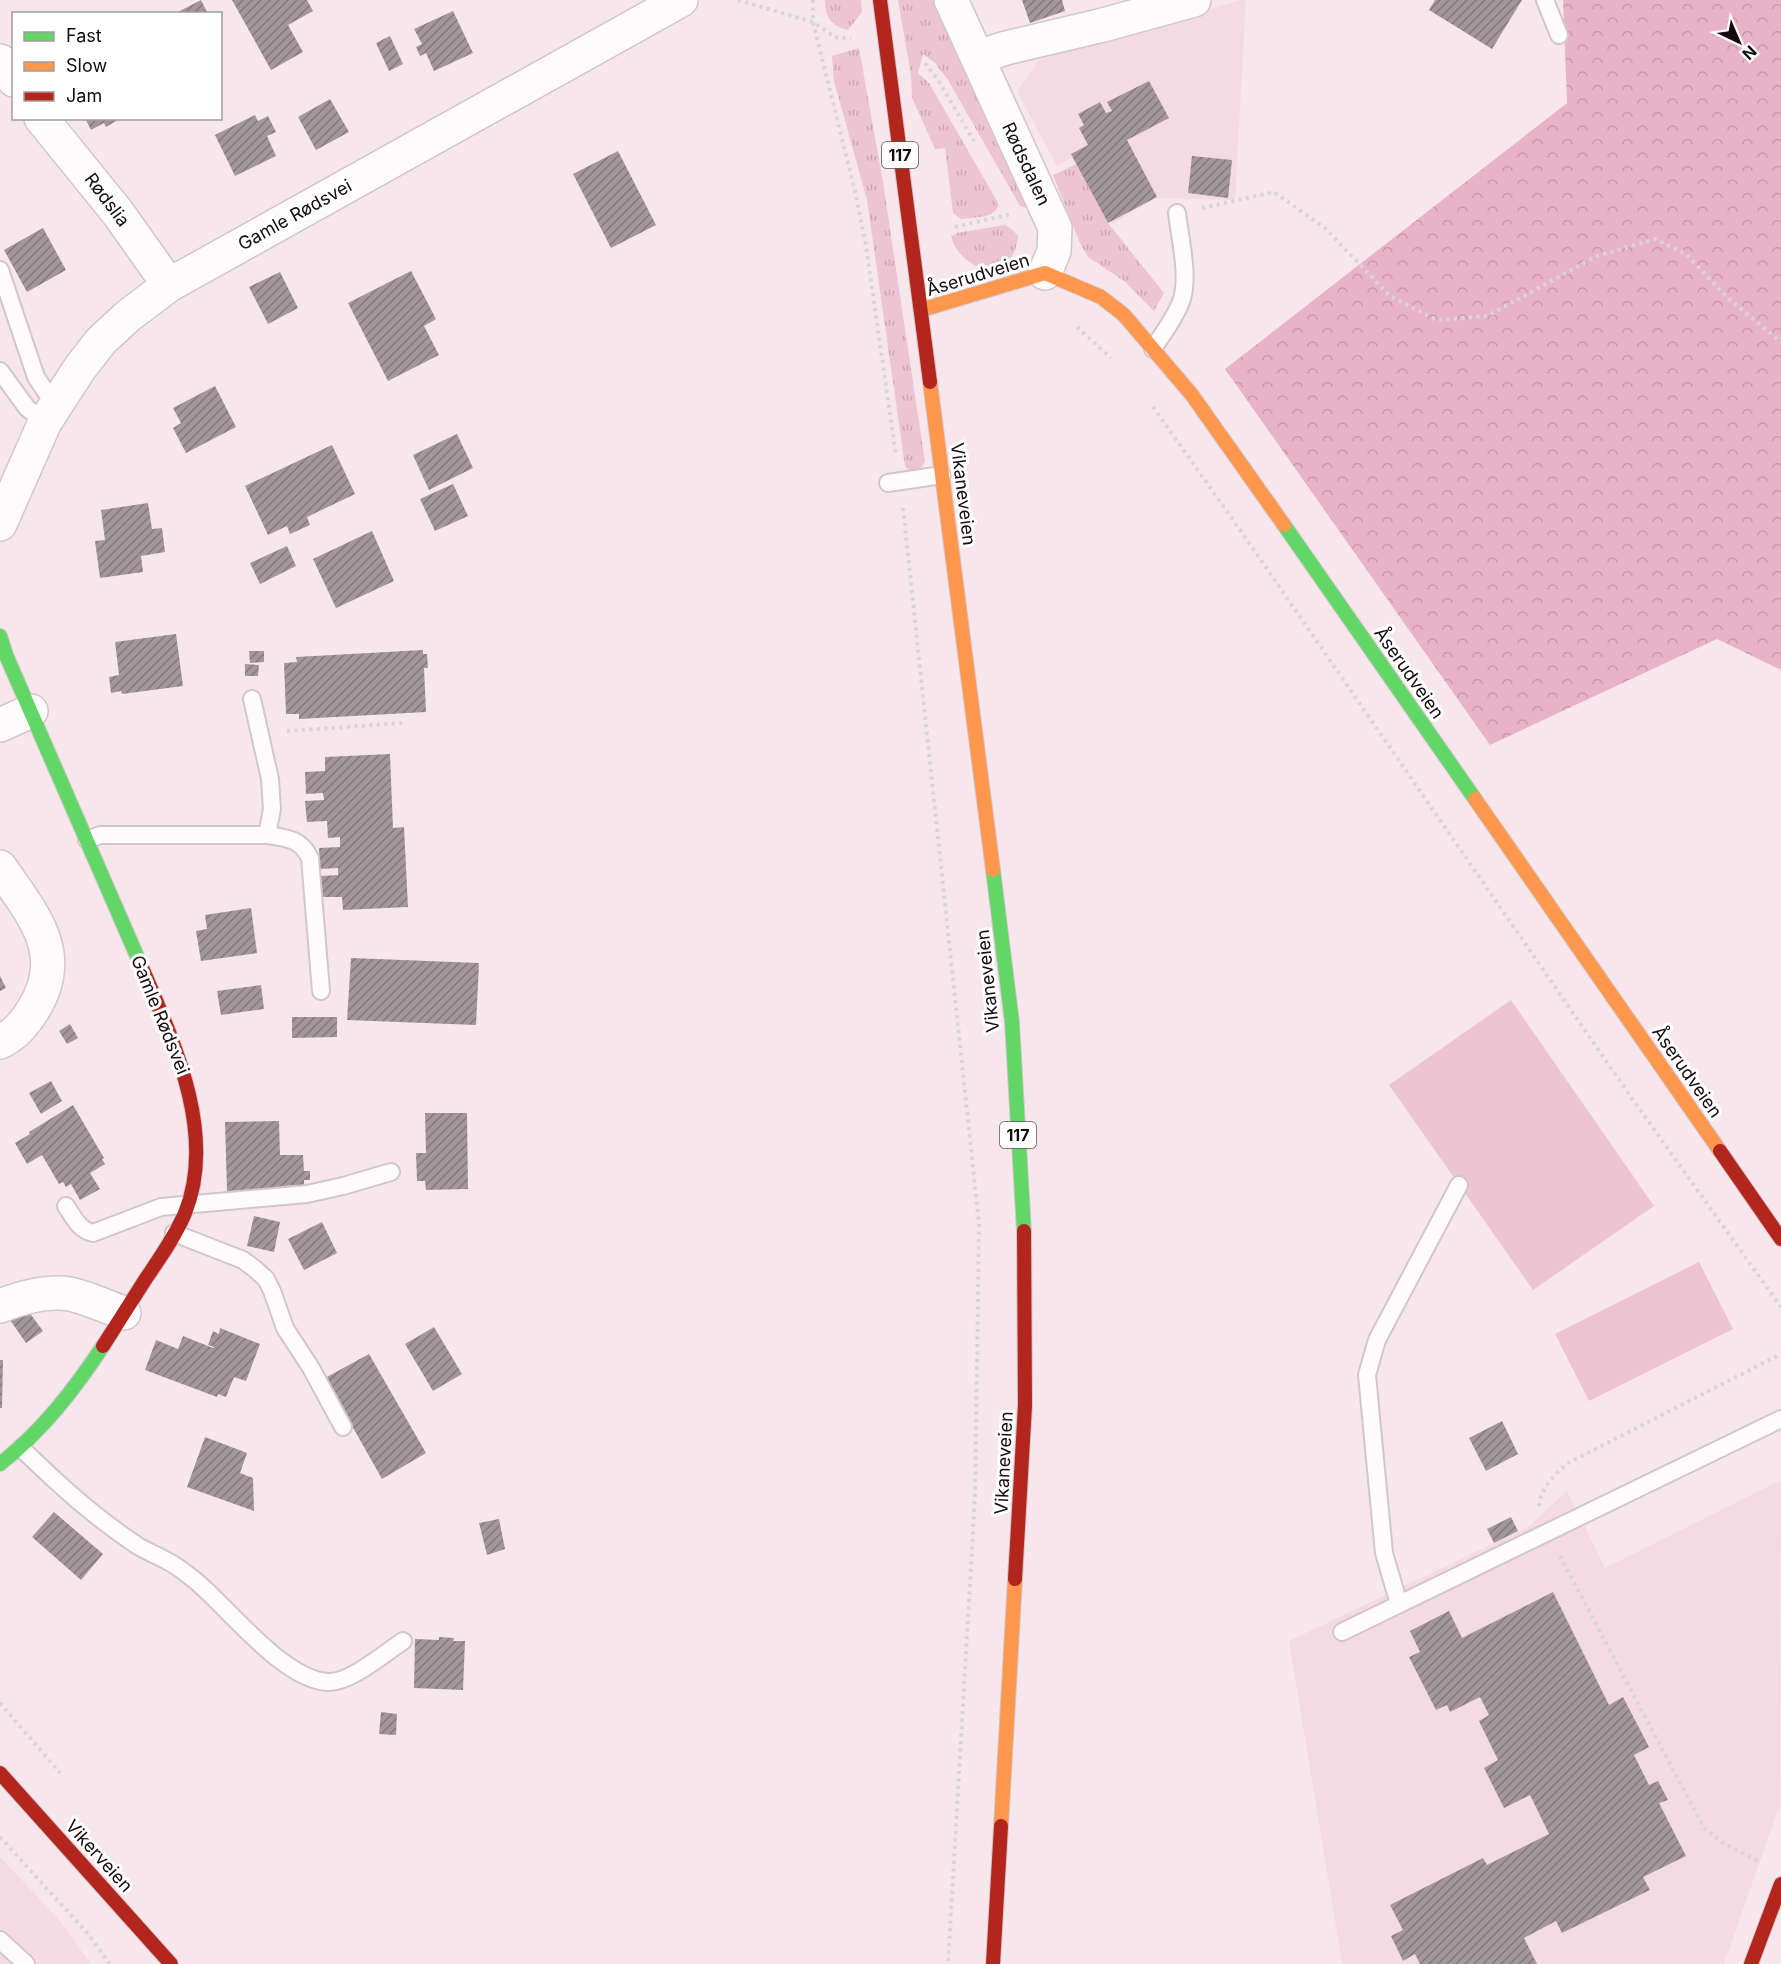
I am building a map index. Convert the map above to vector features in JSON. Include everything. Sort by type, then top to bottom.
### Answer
[{"type":"street","name":"Gamle Rødsvei","points":[[0,524],[51,412],[80,368],[101,342],[128,315],[169,285],[681,0]]},
{"type":"street","name":"Vikaneveien","points":[[880,0],[1012,1022],[1024,1221],[1025,1405],[993,1964]]},
{"type":"street","name":"Rødsdalen","points":[[951,0],[1055,228],[1054,251],[1045,273]]},
{"type":"street","points":[[978,57],[1194,0]]},
{"type":"street","points":[[0,61],[12,77]]},
{"type":"street","name":"Rødslia","points":[[43,120],[118,213],[169,285]]},
{"type":"street","name":"Åserudveien","points":[[921,310],[1045,273],[1101,297],[1124,315],[1192,395],[1248,473],[1781,1239]]},
{"type":"street","name":"Gamle Rødsvei","points":[[0,636],[6,656],[170,1033],[187,1083],[194,1122],[195,1159],[192,1192],[187,1205],[174,1233],[124,1313],[63,1401],[41,1428],[21,1448],[0,1464]]},
{"type":"street","points":[[0,725],[31,711]]},
{"type":"street","points":[[0,867],[37,921],[48,951],[47,978],[41,998],[25,1024],[0,1042]]},
{"type":"street","points":[[0,1306],[20,1297],[48,1293],[71,1294],[124,1313]]},
{"type":"street","name":"Vikerveien","points":[[0,1773],[171,1964]]},
{"type":"street","points":[[1751,1964],[1775,1920],[1781,1884]]},
{"type":"lane","points":[[1545,0],[1559,35]]},
{"type":"lane","points":[[1154,349],[1182,300],[1185,281],[1178,213]]},
{"type":"lane","points":[[0,270],[36,377],[46,392],[51,412],[27,408],[0,371]]},
{"type":"lane","points":[[894,483],[942,475]]},
{"type":"lane","points":[[252,699],[270,779],[272,809],[267,835]]},
{"type":"lane","points":[[87,840],[100,836],[267,835],[286,838],[301,844],[310,858],[321,991]]},
{"type":"lane","points":[[66,1206],[84,1231],[93,1233],[161,1207],[307,1194],[391,1172]]},
{"type":"lane","points":[[1399,1604],[1384,1553],[1367,1375],[1377,1340],[1459,1185]]},
{"type":"lane","points":[[174,1233],[243,1260],[266,1280],[285,1328],[311,1368],[343,1427]]},
{"type":"lane","points":[[1342,1632],[1781,1419]]},
{"type":"lane","points":[[21,1448],[60,1486],[102,1520],[138,1546],[169,1562],[197,1582],[266,1648],[309,1679],[330,1682],[348,1677],[403,1641]]},
{"type":"lane","points":[[0,1940],[26,1964]]},
{"type":"path","points":[[738,0],[813,22],[835,37],[855,39]]},
{"type":"path","points":[[813,0],[813,22],[855,191],[866,246],[979,1224],[975,1497],[948,1964]]},
{"type":"path","points":[[923,60],[943,88],[976,145]]},
{"type":"path","points":[[1178,213],[1274,192],[1325,228],[1390,296],[1437,320],[1487,316],[1597,256],[1655,239],[1686,254],[1730,298],[1781,342]]},
{"type":"path","points":[[1008,204],[1019,222]]},
{"type":"path","points":[[955,227],[1013,214]]},
{"type":"path","points":[[1075,325],[1116,363]]},
{"type":"path","points":[[1149,403],[1238,527],[1633,1100],[1781,1307]]},
{"type":"path","points":[[260,732],[403,723]]},
{"type":"path","points":[[1761,1863],[1723,1843],[1704,1828],[1538,1514],[1539,1499],[1546,1485],[1568,1463],[1781,1354]]},
{"type":"path","points":[[0,1703],[60,1773]]},
{"type":"path","points":[[0,1837],[88,1934],[110,1964]]},
{"type":"shaded area","points":[[1246,0],[1235,200],[1156,198],[1112,224],[1071,158],[1057,166],[1017,91],[1039,60]]},
{"type":"shaded area","points":[[1781,1480],[1780,1804],[1724,1964],[1342,1964],[1289,1641],[1528,1527],[1567,1491],[1605,1568]]},
{"type":"shaded area","points":[[0,1857],[58,1919],[91,1964],[0,1964]]},
{"type":"green space","points":[[825,0],[861,0],[862,12],[848,30],[837,26],[830,20]]},
{"type":"green space","points":[[898,0],[938,0],[1029,195],[1027,208],[1020,206],[948,80],[935,63],[923,54],[918,73],[929,83],[997,201],[998,207],[987,216],[961,219],[953,213],[945,148],[935,149],[912,98],[911,75]]},
{"type":"green space","points":[[1563,0],[1781,0],[1781,670],[1717,639],[1490,745],[1225,369],[1567,103]]},
{"type":"green space","points":[[859,48],[883,182],[925,462],[919,470],[911,473],[905,466],[867,200],[834,81],[832,56]]},
{"type":"green space","points":[[1077,164],[1108,223],[1164,293],[1154,311],[1124,281],[1088,257],[1079,241],[1053,175]]},
{"type":"green space","points":[[1005,225],[1018,236],[1016,248],[1006,264],[997,269],[988,270],[969,262],[955,246],[951,236],[957,233]]},
{"type":"green space","points":[[1511,1000],[1654,1206],[1533,1290],[1389,1085]]},
{"type":"green space","points":[[1699,1262],[1733,1329],[1589,1401],[1555,1334]]},
{"type":"building","points":[[201,0],[207,12],[178,12]]},
{"type":"building","points":[[232,0],[307,0],[313,11],[288,25],[303,52],[271,70]]},
{"type":"building","points":[[1022,0],[1062,0],[1065,11],[1030,23]]},
{"type":"building","points":[[1435,0],[1522,0],[1492,49],[1429,10]]},
{"type":"building","points":[[453,11],[473,53],[434,71],[426,53],[420,56],[416,47],[422,44],[414,29]]},
{"type":"building","points":[[390,36],[403,64],[389,71],[376,43]]},
{"type":"building","points":[[1149,81],[1169,118],[1127,140],[1157,197],[1108,223],[1071,154],[1088,145],[1079,128],[1084,125],[1078,114],[1100,102],[1106,113],[1112,111],[1107,102]]},
{"type":"building","points":[[330,99],[349,132],[316,150],[298,117]]},
{"type":"building","points":[[255,115],[258,121],[268,116],[276,132],[267,136],[276,156],[235,176],[215,135]]},
{"type":"building","points":[[86,120],[116,121],[106,127],[104,123],[91,130]]},
{"type":"building","points":[[618,151],[656,225],[611,248],[573,174]]},
{"type":"building","points":[[1192,156],[1232,160],[1228,198],[1188,193]]},
{"type":"building","points":[[43,228],[66,270],[27,292],[4,250]]},
{"type":"building","points":[[411,271],[436,319],[424,326],[439,355],[388,381],[348,303]]},
{"type":"building","points":[[280,272],[298,308],[268,324],[249,287]]},
{"type":"building","points":[[215,386],[236,427],[186,453],[173,428],[181,423],[173,408]]},
{"type":"building","points":[[457,434],[473,468],[429,490],[413,455]]},
{"type":"building","points":[[332,445],[355,494],[307,517],[310,525],[290,534],[287,526],[268,535],[245,486]]},
{"type":"building","points":[[453,484],[468,516],[435,531],[420,499]]},
{"type":"building","points":[[148,503],[152,529],[162,528],[165,552],[141,556],[143,572],[100,578],[95,541],[105,540],[101,510]]},
{"type":"building","points":[[372,531],[394,581],[336,608],[313,559]]},
{"type":"building","points":[[287,546],[296,566],[260,584],[250,563]]},
{"type":"building","points":[[176,634],[183,686],[122,694],[121,691],[111,693],[109,677],[119,675],[115,642]]},
{"type":"building","points":[[423,650],[423,654],[427,654],[428,668],[424,668],[426,712],[299,719],[299,714],[286,714],[284,663],[297,662],[296,657]]},
{"type":"building","points":[[249,651],[264,651],[264,662],[250,663]]},
{"type":"building","points":[[245,664],[259,665],[258,676],[245,676]]},
{"type":"building","points":[[390,754],[393,828],[404,827],[408,907],[343,910],[342,897],[321,897],[320,876],[338,875],[338,868],[320,869],[319,848],[340,847],[340,837],[328,838],[327,821],[307,822],[305,801],[324,800],[323,793],[306,794],[305,772],[325,771],[325,757]]},
{"type":"building","points":[[251,908],[257,953],[201,961],[196,931],[207,929],[205,915]]},
{"type":"building","points":[[351,958],[479,963],[476,1025],[347,1020]]},
{"type":"building","points":[[0,976],[6,988],[0,991]]},
{"type":"building","points":[[261,985],[264,1009],[221,1015],[217,991]]},
{"type":"building","points":[[292,1017],[337,1017],[337,1037],[292,1038]]},
{"type":"building","points":[[70,1024],[78,1038],[67,1044],[59,1031]]},
{"type":"building","points":[[51,1081],[62,1101],[41,1114],[29,1093]]},
{"type":"building","points":[[73,1105],[104,1158],[102,1159],[105,1164],[90,1173],[100,1189],[80,1200],[71,1184],[66,1187],[63,1182],[59,1184],[42,1155],[27,1164],[15,1143]]},
{"type":"building","points":[[425,1113],[467,1113],[468,1189],[426,1190],[425,1181],[417,1181],[416,1153],[426,1153]]},
{"type":"building","points":[[279,1121],[280,1155],[303,1155],[304,1171],[310,1171],[310,1180],[304,1180],[304,1185],[281,1186],[281,1190],[227,1191],[225,1122]]},
{"type":"building","points":[[254,1216],[280,1222],[274,1252],[247,1246]]},
{"type":"building","points":[[322,1222],[337,1253],[304,1270],[288,1239]]},
{"type":"building","points":[[26,1308],[43,1331],[26,1343],[10,1320]]},
{"type":"building","points":[[434,1327],[462,1374],[433,1391],[405,1344]]},
{"type":"building","points":[[220,1328],[260,1344],[246,1381],[234,1377],[226,1397],[218,1394],[217,1397],[145,1370],[156,1340],[178,1349],[183,1336],[213,1348],[208,1345],[213,1331],[219,1334]]},
{"type":"building","points":[[369,1354],[426,1453],[382,1479],[325,1378]]},
{"type":"building","points":[[0,1360],[3,1360],[2,1408],[0,1408]]},
{"type":"building","points":[[1502,1421],[1518,1454],[1486,1471],[1469,1438]]},
{"type":"building","points":[[205,1437],[247,1453],[240,1473],[253,1478],[254,1511],[187,1487]]},
{"type":"building","points":[[54,1512],[103,1554],[81,1580],[32,1537]]},
{"type":"building","points":[[1511,1517],[1518,1531],[1494,1543],[1487,1529]]},
{"type":"building","points":[[499,1519],[505,1549],[487,1555],[479,1523]]},
{"type":"building","points":[[1553,1592],[1609,1705],[1623,1697],[1649,1747],[1634,1755],[1649,1785],[1658,1781],[1668,1800],[1659,1803],[1686,1856],[1643,1877],[1650,1890],[1562,1933],[1556,1921],[1524,1938],[1537,1964],[1420,1964],[1415,1954],[1403,1961],[1391,1936],[1403,1930],[1390,1905],[1483,1858],[1487,1865],[1549,1834],[1530,1795],[1504,1808],[1484,1768],[1498,1760],[1479,1721],[1489,1715],[1480,1697],[1450,1712],[1447,1705],[1436,1710],[1409,1657],[1420,1652],[1410,1631],[1449,1611],[1462,1638]]},
{"type":"building","points":[[439,1637],[454,1638],[453,1641],[465,1641],[463,1690],[414,1688],[415,1639],[439,1640]]},
{"type":"building","points":[[381,1712],[397,1714],[396,1735],[379,1734]]},
{"type":"traffic: fast","points":[[1284,525],[1475,799]]},
{"type":"traffic: fast","points":[[0,636],[6,655],[140,963]]},
{"type":"traffic: fast","points":[[993,870],[1012,1022],[1024,1231]]},
{"type":"traffic: fast","points":[[0,1464],[30,1438],[56,1409],[103,1346]]},
{"type":"traffic: slow","points":[[921,310],[1045,273],[1101,297],[1124,315],[1192,395],[1284,525]]},
{"type":"traffic: slow","points":[[930,382],[993,870]]},
{"type":"traffic: slow","points":[[1475,799],[1720,1151]]},
{"type":"traffic: slow","points":[[1001,1826],[1015,1579]]},
{"type":"traffic: jam","points":[[880,0],[930,382]]},
{"type":"traffic: jam","points":[[103,1346],[167,1248],[185,1213],[194,1182],[196,1150],[193,1118],[186,1085],[165,1021],[140,963]]},
{"type":"traffic: jam","points":[[1720,1151],[1781,1239]]},
{"type":"traffic: jam","points":[[1015,1579],[1025,1405],[1024,1231]]},
{"type":"traffic: jam","points":[[0,1773],[171,1964]]},
{"type":"traffic: jam","points":[[993,1964],[1001,1826]]},
{"type":"traffic: jam","points":[[1751,1964],[1781,1884]]}]
